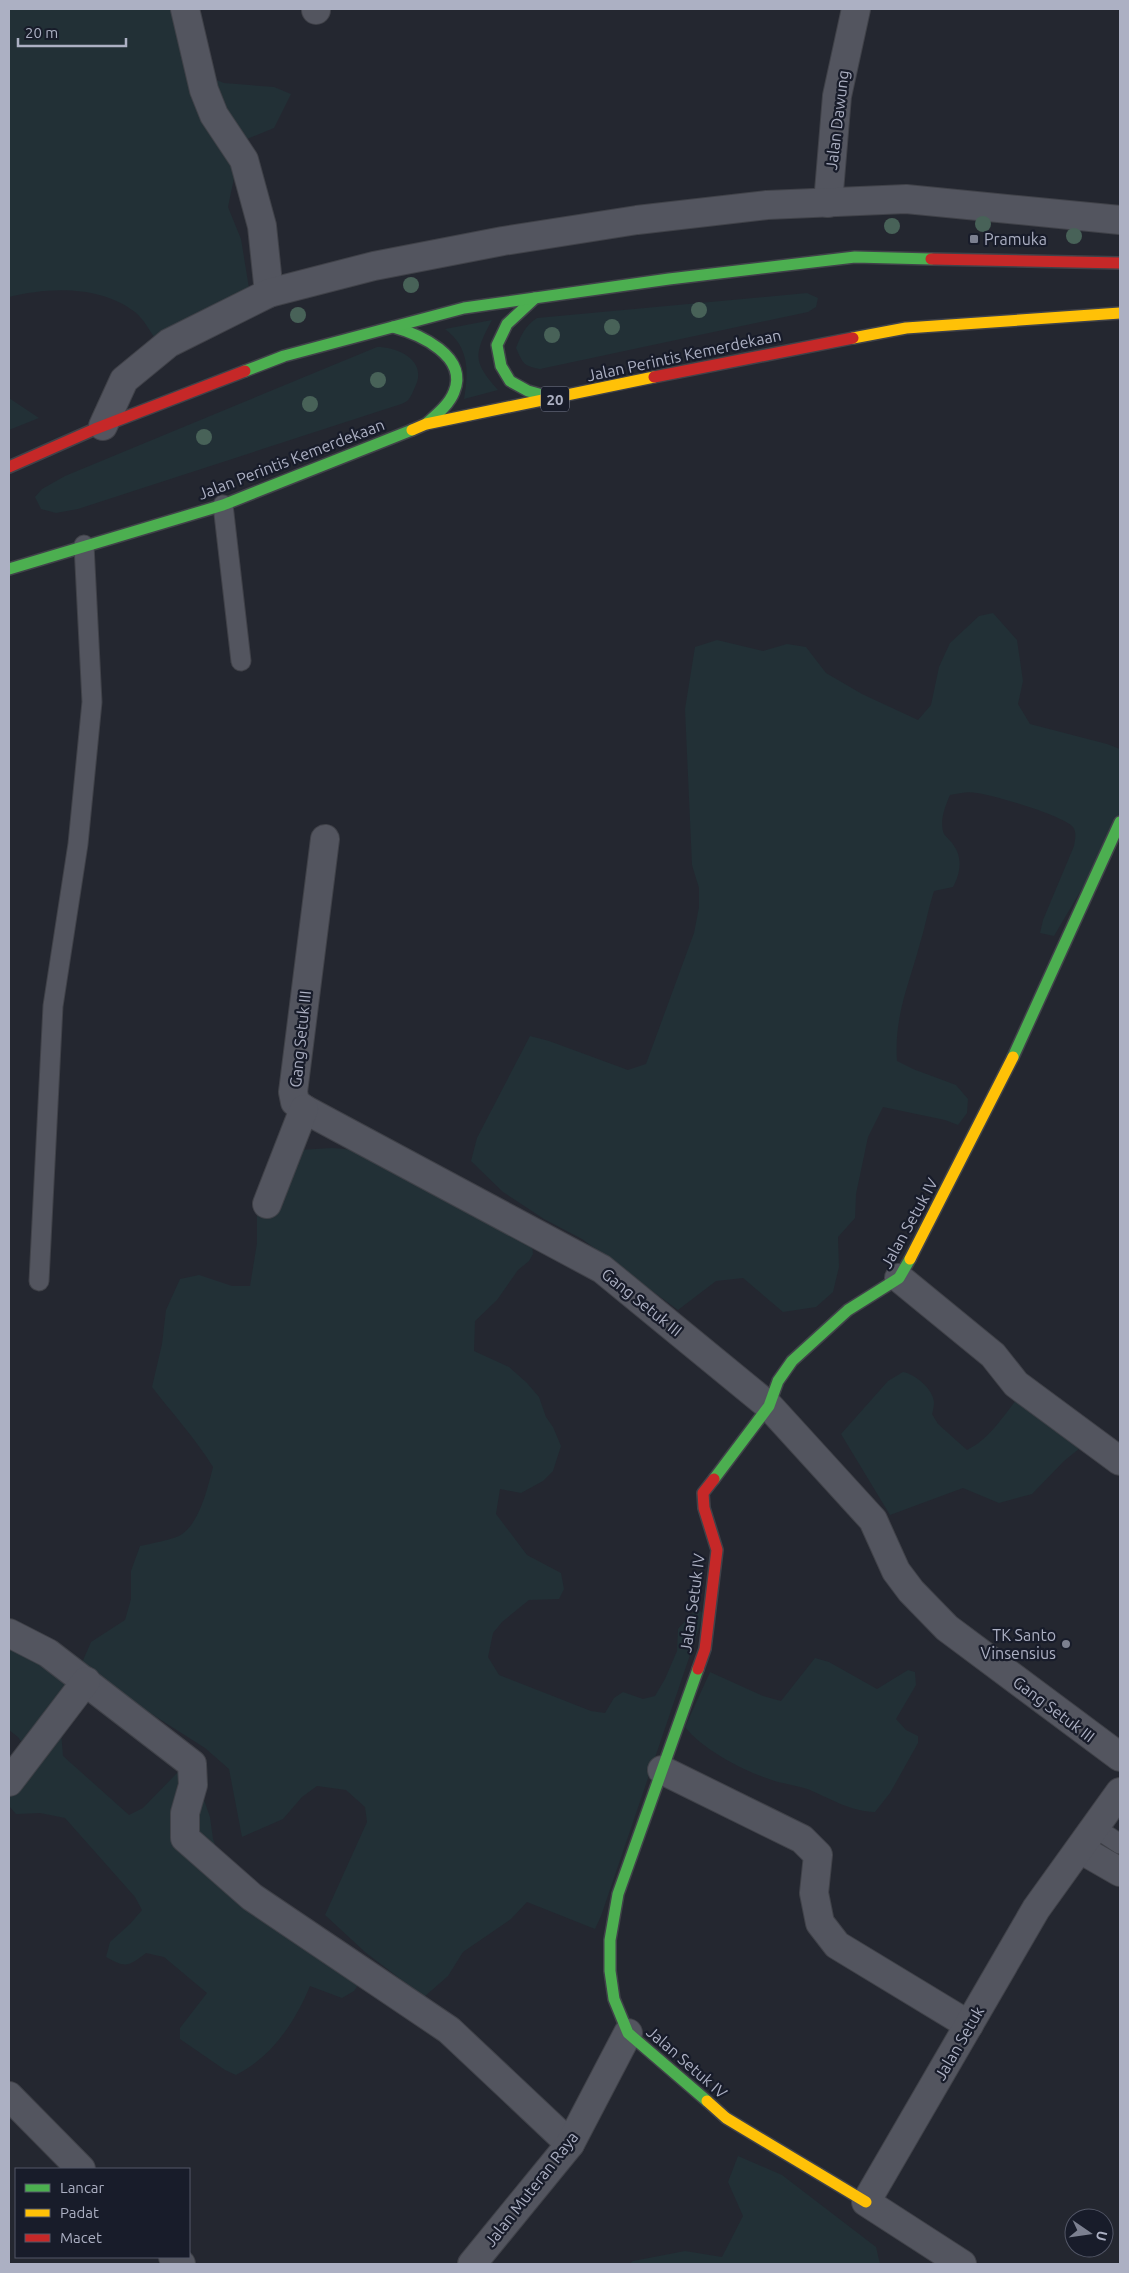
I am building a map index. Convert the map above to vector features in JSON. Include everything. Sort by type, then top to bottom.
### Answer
[{"type":"main road","points":[[9,467],[102,426],[284,356],[464,308],[855,257],[1120,263]]},
{"type":"main road","points":[[535,298],[507,324],[497,345],[499,359],[510,381],[528,391],[555,399]]},
{"type":"main road","name":"Jalan Perintis Kemerdekaan","points":[[9,568],[223,505],[426,424],[555,399],[728,361],[906,328],[1120,313]]},
{"type":"main road","points":[[393,327],[422,336],[441,350],[456,375],[455,391],[445,406],[426,424]]},
{"type":"main road","name":"Jalan Setuk IV","points":[[866,2202],[726,2118],[628,2033],[614,1999],[610,1971],[610,1940],[618,1894],[705,1649],[709,1630],[717,1550],[716,1542],[702,1504],[703,1493],[769,1406],[778,1381],[792,1361],[848,1310],[899,1278],[924,1234],[1023,1037],[1120,822]]},
{"type":"street","points":[[185,9],[204,90],[214,115],[244,160],[262,226],[269,293]]},
{"type":"street","name":"Jalan Dawung","points":[[828,202],[837,96],[856,9]]},
{"type":"street","points":[[102,426],[124,380],[170,343],[269,293],[374,266],[503,241],[637,220],[758,206],[906,199],[1120,220]]},
{"type":"street","name":"Gang Setuk III","points":[[324,839],[293,1092],[295,1102],[304,1109],[602,1269],[769,1406],[873,1520],[896,1571],[917,1597],[947,1628],[1120,1757]]},
{"type":"street","points":[[267,1204],[304,1109]]},
{"type":"street","points":[[899,1278],[993,1355],[1016,1384],[1120,1461]]},
{"type":"street","points":[[9,1633],[48,1653],[192,1764],[193,1785],[186,1813],[185,1838],[252,1897],[450,2030],[570,2144]]},
{"type":"street","points":[[9,1782],[86,1681]]},
{"type":"street","points":[[662,1770],[802,1839],[818,1855],[814,1892],[820,1923],[837,1945],[969,2025]]},
{"type":"street","name":"Jalan Setuk","points":[[866,2202],[1036,1909],[1120,1792]]},
{"type":"street","points":[[1087,1838],[1120,1872]]},
{"type":"street","name":"Jalan Muteran Raya","points":[[472,2264],[570,2144],[628,2033]]},
{"type":"street","points":[[9,2096],[80,2168]]},
{"type":"street","points":[[866,2202],[962,2264]]},
{"type":"lane","points":[[223,505],[241,661]]},
{"type":"lane","points":[[39,1281],[53,1006],[78,844],[92,702],[84,545]]},
{"type":"lane","points":[[1087,1838],[1120,1844]]},
{"type":"shaded area","points":[[9,9],[189,9],[207,76],[224,83],[274,87],[291,94],[274,128],[247,139],[237,164],[228,207],[241,239],[249,288],[158,343],[135,312],[121,303],[106,297],[90,293],[57,290],[9,297]]},
{"type":"shaded area","points":[[807,293],[818,298],[816,307],[808,312],[540,369],[530,367],[525,363],[520,358],[516,348],[524,331],[537,318]]},
{"type":"shaded area","points":[[492,320],[482,341],[478,357],[484,372],[498,390],[464,399],[467,369],[463,352],[453,336],[445,329]]},
{"type":"shaded area","points":[[377,347],[402,353],[409,357],[418,370],[415,387],[411,396],[404,403],[78,509],[56,513],[41,509],[35,497],[42,489],[65,476]]},
{"type":"shaded area","points":[[9,398],[39,418],[9,430]]},
{"type":"shaded area","points":[[993,613],[1017,640],[1023,681],[1018,704],[1030,724],[1120,749],[1120,824],[1054,936],[1040,933],[1043,920],[1074,846],[1075,834],[1073,827],[1057,817],[998,798],[970,792],[950,795],[943,814],[942,824],[944,834],[952,843],[959,856],[959,872],[953,887],[934,891],[900,1016],[897,1061],[956,1085],[968,1099],[967,1113],[958,1125],[945,1120],[883,1107],[868,1137],[856,1194],[855,1218],[838,1237],[839,1267],[833,1292],[816,1307],[783,1312],[743,1278],[716,1281],[678,1310],[582,1239],[544,1219],[503,1192],[471,1161],[477,1138],[530,1036],[549,1041],[628,1070],[646,1064],[694,933],[699,907],[699,888],[692,865],[685,709],[695,647],[717,640],[763,651],[787,644],[806,647],[826,673],[862,694],[918,720],[931,705],[939,667],[950,643],[979,616]]},
{"type":"shaded area","points":[[332,1148],[368,1151],[532,1244],[533,1254],[529,1261],[518,1270],[497,1300],[475,1321],[474,1351],[509,1367],[527,1383],[539,1397],[546,1417],[553,1427],[561,1446],[553,1471],[543,1481],[521,1493],[500,1489],[496,1514],[527,1555],[561,1573],[564,1589],[559,1599],[529,1600],[502,1622],[493,1633],[488,1657],[499,1675],[591,1711],[605,1713],[614,1698],[623,1692],[643,1699],[655,1696],[665,1679],[677,1651],[678,1629],[697,1608],[704,1614],[595,1929],[527,1902],[511,1919],[463,1952],[448,1976],[424,1997],[365,1952],[325,1915],[367,1822],[365,1807],[346,1790],[317,1786],[302,1797],[283,1819],[242,1837],[229,1769],[205,1748],[128,1699],[81,1665],[91,1642],[125,1620],[131,1599],[131,1571],[140,1546],[165,1541],[179,1536],[186,1531],[202,1505],[211,1475],[213,1467],[206,1456],[152,1387],[162,1344],[166,1310],[180,1279],[199,1275],[232,1286],[250,1286],[257,1243],[257,1205],[299,1150]]},
{"type":"shaded area","points":[[903,1372],[913,1376],[927,1387],[933,1397],[932,1414],[938,1424],[967,1450],[990,1433],[1020,1395],[1085,1444],[1064,1461],[1032,1494],[999,1503],[963,1488],[890,1515],[841,1434],[888,1381]]},
{"type":"shaded area","points":[[9,1645],[26,1652],[90,1701],[61,1731],[63,1756],[129,1815],[143,1808],[178,1772],[184,1770],[197,1780],[210,1817],[213,1839],[227,1876],[360,1982],[354,1991],[342,1998],[310,1986],[297,2013],[281,2037],[261,2059],[236,2075],[225,2070],[180,2039],[180,2028],[207,1993],[164,1957],[146,1953],[131,1963],[123,1964],[106,1957],[110,1942],[142,1910],[135,1897],[65,1818],[40,1813],[16,1814],[9,1806],[9,1790],[27,1750],[18,1737],[9,1730]]},
{"type":"shaded area","points":[[815,1658],[829,1662],[877,1689],[908,1670],[915,1672],[916,1685],[896,1719],[906,1730],[918,1736],[918,1743],[890,1793],[875,1812],[858,1810],[810,1790],[758,1775],[712,1751],[685,1727],[710,1672],[763,1696],[781,1701]]},
{"type":"shaded area","points":[[738,2156],[782,2175],[876,2247],[880,2264],[629,2264],[633,2261],[685,2251],[722,2257],[743,2216],[728,2182]]},
{"type":"traffic: fast","points":[[245,371],[284,356],[464,308],[669,279],[855,257],[931,259]]},
{"type":"traffic: fast","points":[[535,298],[507,324],[497,345],[501,366],[510,381],[528,391],[553,398]]},
{"type":"traffic: fast","points":[[393,327],[428,341],[448,357],[454,368],[457,379],[452,397],[426,424]]},
{"type":"traffic: fast","points":[[9,569],[223,505],[412,430]]},
{"type":"traffic: fast","points":[[1013,1057],[1120,822]]},
{"type":"traffic: fast","points":[[714,1479],[769,1406],[778,1381],[792,1361],[848,1310],[899,1278],[910,1259]]},
{"type":"traffic: fast","points":[[698,1669],[618,1894],[610,1940],[610,1971],[614,1999],[628,2033],[707,2101]]},
{"type":"traffic: slow","points":[[853,338],[906,328],[1120,313]]},
{"type":"traffic: slow","points":[[412,430],[426,424],[654,377]]},
{"type":"traffic: slow","points":[[910,1259],[1013,1057]]},
{"type":"traffic: slow","points":[[707,2101],[726,2118],[866,2202]]},
{"type":"traffic: jam","points":[[931,259],[1120,263]]},
{"type":"traffic: jam","points":[[654,377],[853,338]]},
{"type":"traffic: jam","points":[[9,467],[95,429],[245,371]]},
{"type":"traffic: jam","points":[[698,1669],[705,1649],[717,1550],[704,1508],[703,1493],[714,1479]]},
{"type":"place","name":"Pramuka","points":[[974,239]]},
{"type":"place","name":"TK Santo Vinsensius","points":[[1066,1644]]}]
